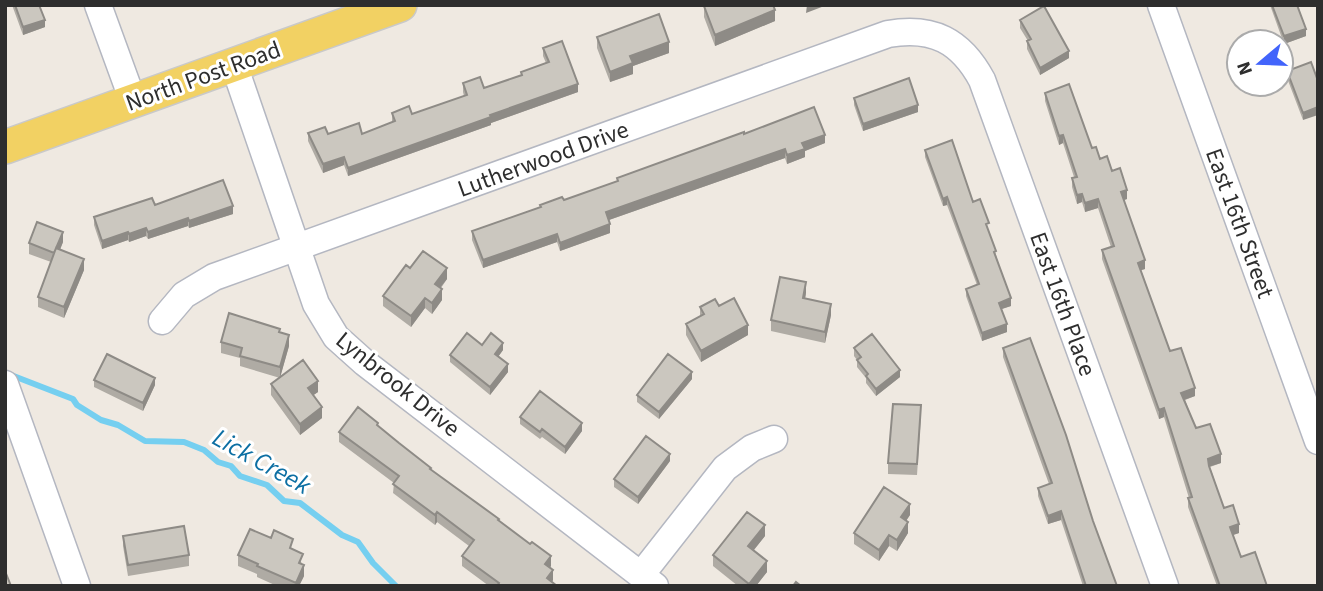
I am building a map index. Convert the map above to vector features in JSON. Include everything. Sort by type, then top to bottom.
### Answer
[{"type":"main road","name":"North Post Road","points":[[5,147],[400,5]]},
{"type":"street","points":[[98,5],[133,101]]},
{"type":"street","name":"East 16th Street","points":[[1161,5],[1318,441]]},
{"type":"street","name":"Lutherwood Drive","points":[[162,321],[175,303],[202,283],[297,248],[888,34],[911,32],[940,37]]},
{"type":"street","name":"East 16th Place","points":[[940,37],[971,60],[982,80],[1166,586]]},
{"type":"street","name":"Lynbrook Drive","points":[[234,65],[320,313],[336,337],[350,351],[648,580]]},
{"type":"street","points":[[5,384],[77,586]]},
{"type":"street","points":[[648,580],[725,468],[751,448],[774,439]]},
{"type":"building","points":[[15,5],[39,5],[45,20],[23,27]]},
{"type":"building","points":[[773,5],[775,10],[715,35],[704,6]]},
{"type":"building","points":[[1272,5],[1297,5],[1306,29],[1295,32],[1295,28],[1281,28]]},
{"type":"building","points":[[1044,6],[1069,51],[1040,68],[1027,41],[1031,39],[1020,20]]},
{"type":"building","points":[[659,14],[669,42],[630,56],[633,63],[610,72],[597,37]]},
{"type":"building","points":[[562,41],[578,84],[490,115],[491,117],[348,168],[344,157],[323,164],[308,133],[325,127],[328,134],[359,123],[362,134],[395,121],[392,113],[409,106],[412,114],[467,95],[463,83],[480,77],[484,88],[522,75],[521,72],[549,62],[543,48]]},
{"type":"building","points":[[1311,62],[1318,81],[1318,107],[1303,113],[1295,92],[1295,68]]},
{"type":"building","points":[[909,78],[918,105],[863,124],[854,98]]},
{"type":"building","points":[[1069,84],[1092,148],[1096,147],[1100,159],[1107,156],[1112,171],[1120,168],[1127,190],[1121,192],[1145,260],[1138,263],[1170,351],[1181,348],[1195,388],[1181,393],[1196,428],[1210,424],[1221,454],[1208,459],[1209,466],[1224,508],[1233,505],[1239,524],[1230,527],[1241,557],[1255,552],[1267,586],[1220,586],[1188,498],[1192,497],[1164,408],[1159,410],[1102,250],[1114,246],[1098,199],[1085,203],[1082,194],[1077,195],[1072,178],[1077,177],[1063,135],[1059,136],[1045,93]]},
{"type":"building","points":[[814,107],[825,135],[802,143],[805,149],[787,155],[785,149],[606,212],[610,224],[560,243],[557,234],[483,260],[472,231],[562,197],[564,200],[618,181],[617,178]]},
{"type":"building","points":[[952,140],[973,202],[980,199],[989,223],[986,224],[996,251],[994,252],[1011,298],[999,303],[1007,324],[982,333],[966,289],[979,284],[947,197],[943,199],[925,150]]},
{"type":"building","points":[[223,180],[233,206],[148,232],[146,228],[102,241],[94,217],[152,198],[155,205]]},
{"type":"building","points":[[37,222],[63,232],[54,253],[29,243]]},
{"type":"building","points":[[56,248],[84,259],[64,307],[38,297]]},
{"type":"building","points":[[423,251],[447,268],[435,284],[442,289],[432,303],[425,298],[411,316],[383,296],[406,265],[410,268]]},
{"type":"building","points":[[780,277],[806,282],[803,298],[831,304],[825,332],[771,320]]},
{"type":"building","points":[[734,298],[748,325],[701,351],[686,324],[704,314],[700,307],[715,299],[719,306]]},
{"type":"building","points":[[229,313],[280,329],[279,332],[289,335],[280,367],[240,356],[242,348],[221,342]]},
{"type":"building","points":[[467,333],[482,345],[491,333],[503,343],[495,354],[508,364],[490,387],[450,355]]},
{"type":"building","points":[[872,334],[900,370],[876,389],[857,360],[861,357],[854,348]]},
{"type":"building","points":[[1030,338],[1117,586],[1086,586],[1061,511],[1048,516],[1038,488],[1052,483],[1003,348]]},
{"type":"building","points":[[107,354],[155,378],[143,403],[94,380]]},
{"type":"building","points":[[668,354],[692,372],[659,412],[637,395]]},
{"type":"building","points":[[303,360],[318,381],[308,388],[322,407],[300,424],[271,384]]},
{"type":"building","points":[[540,391],[582,423],[565,447],[542,429],[540,432],[520,417]]},
{"type":"building","points":[[893,404],[921,405],[917,464],[888,463]]},
{"type":"building","points":[[358,407],[430,469],[530,544],[532,542],[551,556],[545,564],[553,570],[547,578],[557,586],[497,586],[499,583],[462,556],[474,540],[393,484],[399,476],[339,432]]},
{"type":"building","points":[[646,436],[670,454],[638,497],[614,479]]},
{"type":"building","points":[[884,487],[910,504],[901,517],[908,522],[897,540],[889,535],[879,550],[854,533]]},
{"type":"building","points":[[747,512],[765,525],[748,546],[767,561],[749,584],[713,555]]},
{"type":"building","points":[[184,526],[189,555],[128,565],[123,536]]},
{"type":"building","points":[[250,529],[271,538],[274,530],[293,539],[290,548],[303,554],[299,563],[304,565],[296,583],[238,555]]},
{"type":"building","points":[[5,571],[11,586],[5,586]]},
{"type":"waterway","name":"Lick Creek","points":[[11,375],[73,399],[77,405],[101,420],[118,425],[145,441],[184,442],[204,450],[218,462],[231,466],[240,476],[267,485],[284,501],[300,503],[342,535],[358,542],[373,563],[396,586]]}]
